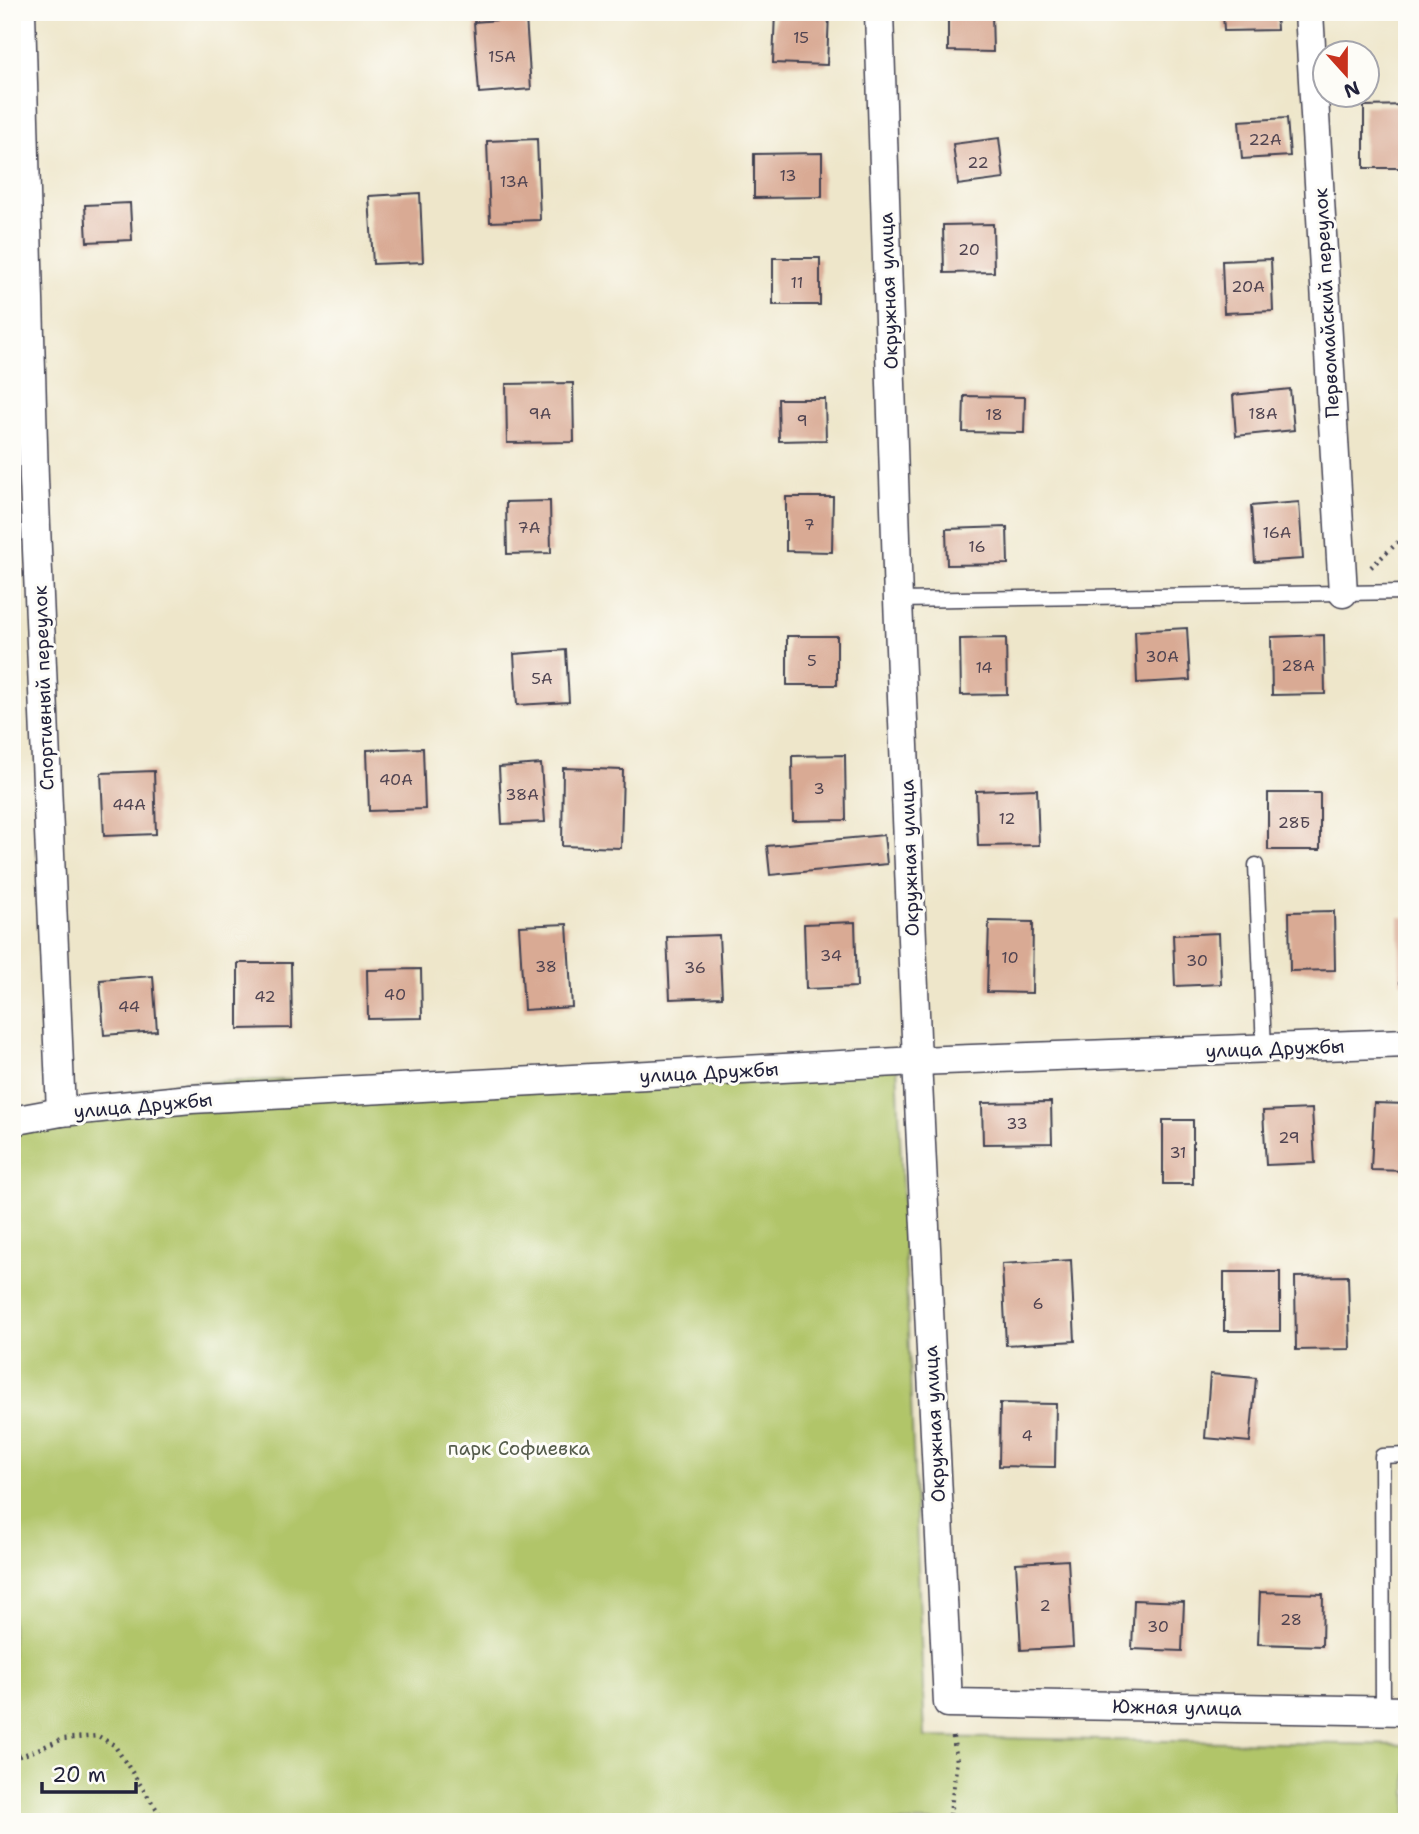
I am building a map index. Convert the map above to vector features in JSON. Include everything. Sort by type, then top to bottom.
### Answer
[{"type":"street","name":"Спортивный переулок","points":[[21,12],[34,479],[61,1112]]},
{"type":"street","name":"Окружная улица","points":[[879,12],[898,600],[948,1703]]},
{"type":"street","name":"Первомайский переулок","points":[[1309,12],[1343,593]]},
{"type":"street","name":"улица Дружбы","points":[[12,1121],[61,1112],[191,1099],[917,1061],[1407,1043]]},
{"type":"street","name":"Южная улица","points":[[948,1703],[1395,1711]]},
{"type":"lane","points":[[898,600],[1407,592]]},
{"type":"lane","points":[[1256,865],[1264,1048]]},
{"type":"lane","points":[[1395,1711],[1382,1456],[1407,1455]]},
{"type":"path","points":[[1343,593],[1407,534]]},
{"type":"path","points":[[948,1703],[957,1760],[949,1822]]},
{"type":"path","points":[[12,1758],[63,1739],[98,1736],[114,1745],[165,1822]]},
{"type":"green space","name":"парк Софиевка","points":[[897,1063],[925,1737],[1407,1745],[1407,1822],[12,1822],[12,1119],[174,1083]]},
{"type":"building","points":[[775,12],[829,12],[827,65],[773,63]]},
{"type":"building","points":[[948,12],[992,12],[993,52],[948,51]]},
{"type":"building","points":[[1223,12],[1276,12],[1277,30],[1224,31]]},
{"type":"building","points":[[526,18],[531,89],[479,93],[474,22]]},
{"type":"building","points":[[1407,105],[1407,168],[1364,168],[1364,108],[1380,108],[1380,106]]},
{"type":"building","points":[[1287,118],[1290,156],[1242,159],[1239,121]]},
{"type":"building","points":[[999,138],[1004,179],[958,185],[953,144]]},
{"type":"building","points":[[537,139],[540,220],[490,222],[487,141]]},
{"type":"building","points":[[822,153],[822,197],[754,198],[754,154]]},
{"type":"building","points":[[420,193],[423,262],[373,264],[369,196]]},
{"type":"building","points":[[130,203],[132,240],[87,242],[85,205]]},
{"type":"building","points":[[993,224],[994,272],[944,273],[943,225]]},
{"type":"building","points":[[773,258],[820,258],[820,305],[773,305]]},
{"type":"building","points":[[1271,259],[1273,311],[1224,313],[1222,261]]},
{"type":"building","points":[[573,383],[574,442],[507,443],[506,384]]},
{"type":"building","points":[[1290,389],[1294,430],[1236,436],[1233,395]]},
{"type":"building","points":[[964,396],[1025,397],[1024,433],[963,432]]},
{"type":"building","points":[[778,399],[825,399],[826,440],[779,441]]},
{"type":"building","points":[[786,497],[833,497],[832,552],[786,551]]},
{"type":"building","points":[[550,501],[551,553],[507,554],[506,502]]},
{"type":"building","points":[[1299,502],[1303,559],[1255,562],[1251,506]]},
{"type":"building","points":[[1007,527],[1008,564],[947,565],[946,529]]},
{"type":"building","points":[[1187,628],[1190,680],[1137,683],[1135,631]]},
{"type":"building","points":[[1324,635],[1325,694],[1272,695],[1271,637]]},
{"type":"building","points":[[787,636],[837,636],[837,685],[787,685]]},
{"type":"building","points":[[1006,638],[1007,694],[961,695],[960,639]]},
{"type":"building","points":[[566,650],[569,702],[517,705],[514,654]]},
{"type":"building","points":[[423,748],[425,809],[369,811],[367,750]]},
{"type":"building","points":[[845,755],[846,820],[793,821],[792,756]]},
{"type":"building","points":[[541,764],[545,822],[502,824],[499,767]]},
{"type":"building","points":[[563,768],[623,770],[621,848],[562,846]]},
{"type":"building","points":[[154,771],[156,834],[104,836],[101,773]]},
{"type":"building","points":[[1037,789],[1039,845],[978,846],[976,791]]},
{"type":"building","points":[[1268,793],[1320,793],[1320,850],[1268,850]]},
{"type":"building","points":[[884,835],[887,864],[770,875],[767,846]]},
{"type":"building","points":[[1334,911],[1335,970],[1290,971],[1289,912]]},
{"type":"building","points":[[1399,917],[1407,917],[1407,982],[1400,983]]},
{"type":"building","points":[[989,921],[1033,922],[1032,993],[987,992]]},
{"type":"building","points":[[855,922],[857,987],[806,989],[804,924]]},
{"type":"building","points":[[567,924],[572,1007],[524,1010],[519,926]]},
{"type":"building","points":[[1219,933],[1221,984],[1175,986],[1173,935]]},
{"type":"building","points":[[719,935],[722,997],[670,999],[667,937]]},
{"type":"building","points":[[238,963],[291,963],[292,1028],[238,1029]]},
{"type":"building","points":[[421,969],[422,1018],[368,1019],[367,970]]},
{"type":"building","points":[[153,976],[157,1031],[104,1035],[100,980]]},
{"type":"building","points":[[1051,1102],[1052,1143],[983,1144],[982,1103]]},
{"type":"building","points":[[1374,1103],[1407,1104],[1407,1171],[1371,1170]]},
{"type":"building","points":[[1312,1109],[1315,1163],[1266,1165],[1263,1111]]},
{"type":"building","points":[[1163,1120],[1193,1120],[1193,1184],[1163,1184]]},
{"type":"building","points":[[1071,1260],[1075,1341],[1006,1345],[1002,1264]]},
{"type":"building","points":[[1224,1272],[1280,1272],[1280,1331],[1224,1331]]},
{"type":"building","points":[[1348,1276],[1350,1349],[1296,1350],[1295,1277]]},
{"type":"building","points":[[1210,1374],[1256,1378],[1250,1442],[1205,1438]]},
{"type":"building","points":[[1000,1403],[1056,1404],[1055,1467],[999,1466]]},
{"type":"building","points":[[1068,1560],[1073,1647],[1021,1650],[1016,1563]]},
{"type":"building","points":[[1260,1592],[1323,1594],[1322,1646],[1258,1644]]},
{"type":"building","points":[[1134,1600],[1184,1602],[1182,1651],[1132,1649]]}]
